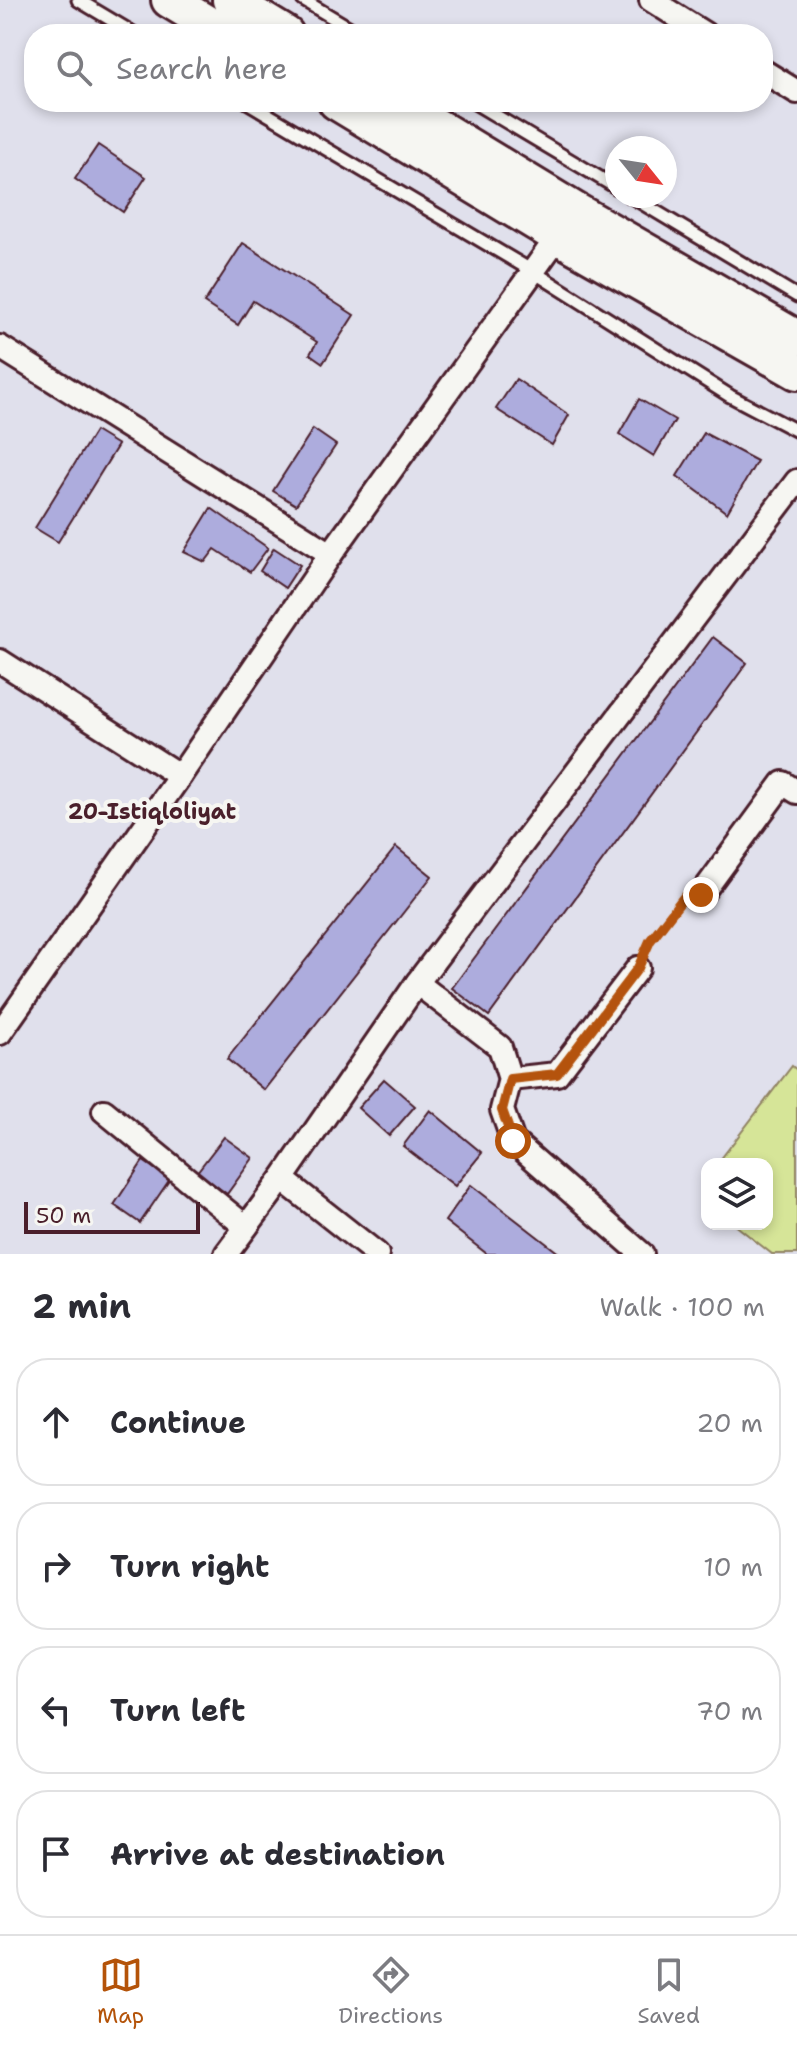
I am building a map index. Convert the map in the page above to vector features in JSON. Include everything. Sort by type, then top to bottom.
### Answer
[{"type":"main road","points":[[169,0],[209,24]]},
{"type":"main road","points":[[230,0],[270,24]]},
{"type":"main road","points":[[355,112],[791,343]]},
{"type":"main road","points":[[411,112],[567,224]]},
{"type":"street","points":[[651,0],[689,24]]},
{"type":"street","points":[[773,77],[797,92]]},
{"type":"street","points":[[2,1027],[180,776],[331,554],[567,224]]},
{"type":"street","points":[[0,347],[331,554]]},
{"type":"street","points":[[226,1254],[282,1179],[417,983],[797,481]]},
{"type":"street","points":[[0,661],[180,776]]},
{"type":"street","points":[[701,895],[783,783],[797,792]]},
{"type":"street","points":[[510,1079],[557,1074],[638,968]]},
{"type":"street","points":[[417,983],[500,1047],[510,1079],[502,1110],[513,1141],[642,1254]]},
{"type":"street","points":[[104,1111],[246,1227]]},
{"type":"street","points":[[282,1179],[377,1254]]},
{"type":"lane","points":[[78,0],[118,24]]},
{"type":"lane","points":[[303,0],[343,24]]},
{"type":"lane","points":[[264,112],[534,272],[730,396],[797,431]]},
{"type":"lane","points":[[490,112],[605,181]]},
{"type":"lane","points":[[650,208],[797,296]]},
{"type":"path","points":[[638,968],[650,941],[684,897],[701,895]]},
{"type":"green space","points":[[792,1066],[797,1070],[797,1254],[772,1254],[742,1230],[773,1230],[773,1158],[722,1158]]},
{"type":"building","points":[[98,145],[146,177],[123,212],[75,179]]},
{"type":"building","points":[[243,243],[354,315],[323,363],[310,354],[317,342],[253,301],[238,325],[204,303]]},
{"type":"building","points":[[516,379],[569,415],[552,445],[496,409]]},
{"type":"building","points":[[639,399],[675,420],[654,456],[619,434]]},
{"type":"building","points":[[313,429],[336,445],[296,505],[273,491]]},
{"type":"building","points":[[95,431],[118,445],[58,542],[35,528]]},
{"type":"building","points":[[704,433],[757,461],[727,513],[677,476]]},
{"type":"building","points":[[211,508],[268,548],[250,572],[215,549],[205,562],[184,552]]},
{"type":"building","points":[[274,548],[300,565],[285,588],[260,571]]},
{"type":"building","points":[[713,637],[747,663],[489,1016],[452,988]]},
{"type":"building","points":[[396,847],[432,876],[264,1090],[227,1059]]},
{"type":"building","points":[[384,1079],[415,1106],[389,1136],[358,1108]]},
{"type":"building","points":[[430,1110],[482,1153],[455,1186],[403,1146]]},
{"type":"building","points":[[224,1137],[253,1158],[227,1194],[197,1172]]},
{"type":"building","points":[[143,1161],[170,1179],[140,1223],[114,1205]]},
{"type":"building","points":[[471,1185],[560,1254],[487,1254],[445,1221]]},
{"type":"district","name":"20-Istiqloliyat","points":[[152,811]]},
{"type":"route","points":[[513,1141],[502,1110],[510,1079],[557,1074],[638,968],[650,941],[684,897],[701,895]]}]
